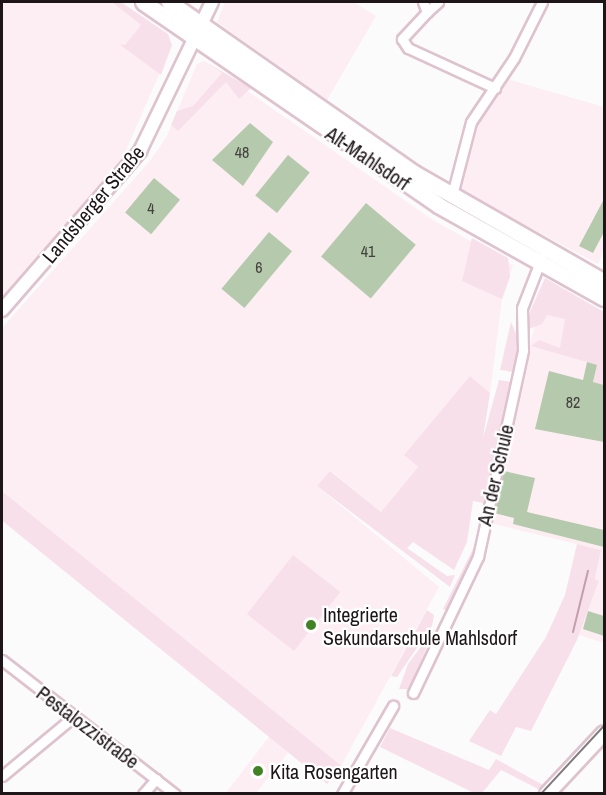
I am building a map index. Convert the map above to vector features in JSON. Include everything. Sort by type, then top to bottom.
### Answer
[{"type":"main road","name":"Alt-Mahlsdorf","points":[[143,2],[197,31],[452,195],[604,298]]},
{"type":"main road","name":"Alt-Mahlsdorf","points":[[170,2],[197,31],[428,199],[604,282]]},
{"type":"main road","points":[[547,794],[604,733]]},
{"type":"street","name":"Landsberger Straße","points":[[2,310],[140,151],[212,2]]},
{"type":"street","points":[[423,2],[427,12]]},
{"type":"street","points":[[438,2],[405,32],[408,48],[495,88]]},
{"type":"street","points":[[452,195],[471,122],[495,88],[542,2]]},
{"type":"street","name":"An der Schule","points":[[413,693],[478,557],[523,350],[522,308],[543,255]]},
{"type":"street","name":"Pestalozzistraße","points":[[2,660],[175,794]]},
{"type":"street","points":[[342,794],[393,706]]},
{"type":"street","points":[[2,776],[73,717]]},
{"type":"street","points":[[143,794],[156,779]]},
{"type":"shaded area","points":[[2,2],[113,2],[172,45],[120,164],[2,298]]},
{"type":"shaded area","points":[[112,2],[121,2],[168,34],[172,45],[161,75],[119,44],[125,45],[141,25]]},
{"type":"shaded area","points":[[225,2],[353,2],[376,16],[327,100],[217,22]]},
{"type":"shaded area","points":[[204,61],[433,220],[513,265],[502,299],[490,393],[470,376],[404,455],[418,467],[381,512],[331,471],[317,486],[439,587],[341,766],[2,491],[2,328],[149,162],[166,138],[197,64]]},
{"type":"shaded area","points":[[204,61],[251,88],[239,99],[226,82],[178,131],[171,125],[177,111],[193,106],[222,73]]},
{"type":"shaded area","points":[[507,79],[604,107],[604,250],[598,264],[458,189],[474,122]]},
{"type":"shaded area","points":[[472,238],[508,258],[510,277],[502,299],[462,281]]},
{"type":"shaded area","points":[[545,278],[604,312],[604,385],[593,382],[597,365],[531,346],[539,340],[560,348],[565,319],[547,315],[542,324],[529,329],[528,316]]},
{"type":"shaded area","points":[[560,293],[604,373],[604,643],[579,635],[599,581],[595,580],[601,550],[490,523],[536,319]]},
{"type":"shaded area","points":[[511,322],[520,343],[513,372],[500,370]]},
{"type":"shaded area","points":[[470,376],[490,393],[483,438],[499,380],[511,382],[483,503],[473,501],[467,542],[454,570],[413,542],[407,548],[447,576],[455,575],[450,587],[317,486],[330,471],[381,512],[418,467],[404,455]]},
{"type":"shaded area","points":[[2,491],[342,766],[327,784],[2,521]]},
{"type":"shaded area","points":[[477,541],[470,576],[449,611],[443,609]]},
{"type":"shaded area","points":[[577,544],[601,550],[595,579],[599,581],[577,640],[531,731],[516,727],[501,756],[469,741],[490,710],[496,714],[546,637],[565,595]]},
{"type":"shaded area","points":[[293,555],[340,592],[294,651],[247,614]]},
{"type":"shaded area","points":[[427,610],[434,615],[432,626],[397,677],[391,676]]},
{"type":"shaded area","points":[[435,628],[409,689],[399,689],[408,664]]},
{"type":"shaded area","points":[[390,728],[489,770],[496,759],[543,785],[538,789],[501,770],[482,793],[474,793],[380,747]]},
{"type":"shaded area","name":"Kita Rosengarten","points":[[272,733],[291,749],[256,793],[225,794]]},
{"type":"building","points":[[250,123],[273,142],[243,186],[212,160]]},
{"type":"building","points":[[288,155],[310,173],[277,213],[255,195]]},
{"type":"building","points":[[154,178],[180,200],[151,234],[125,212]]},
{"type":"building","points":[[604,199],[604,232],[593,253],[579,246]]},
{"type":"building","points":[[366,203],[416,245],[371,298],[321,257]]},
{"type":"building","points":[[269,232],[292,251],[244,308],[221,289]]},
{"type":"building","points":[[587,362],[597,365],[593,382],[604,385],[604,442],[535,429],[549,371],[583,380]]},
{"type":"building","points":[[504,471],[535,478],[527,512],[604,530],[604,547],[513,524],[514,518],[494,513]]},
{"type":"building","points":[[588,611],[604,616],[604,636],[583,629]]},
{"type":"waterway","points":[[573,632],[588,571]]},
{"type":"tram line","points":[[541,794],[604,726]]},
{"type":"place","name":"Integrierte Sekundarschule Mahlsdorf","points":[[311,625]]},
{"type":"place","name":"Kita Rosengarten","points":[[258,771]]}]
